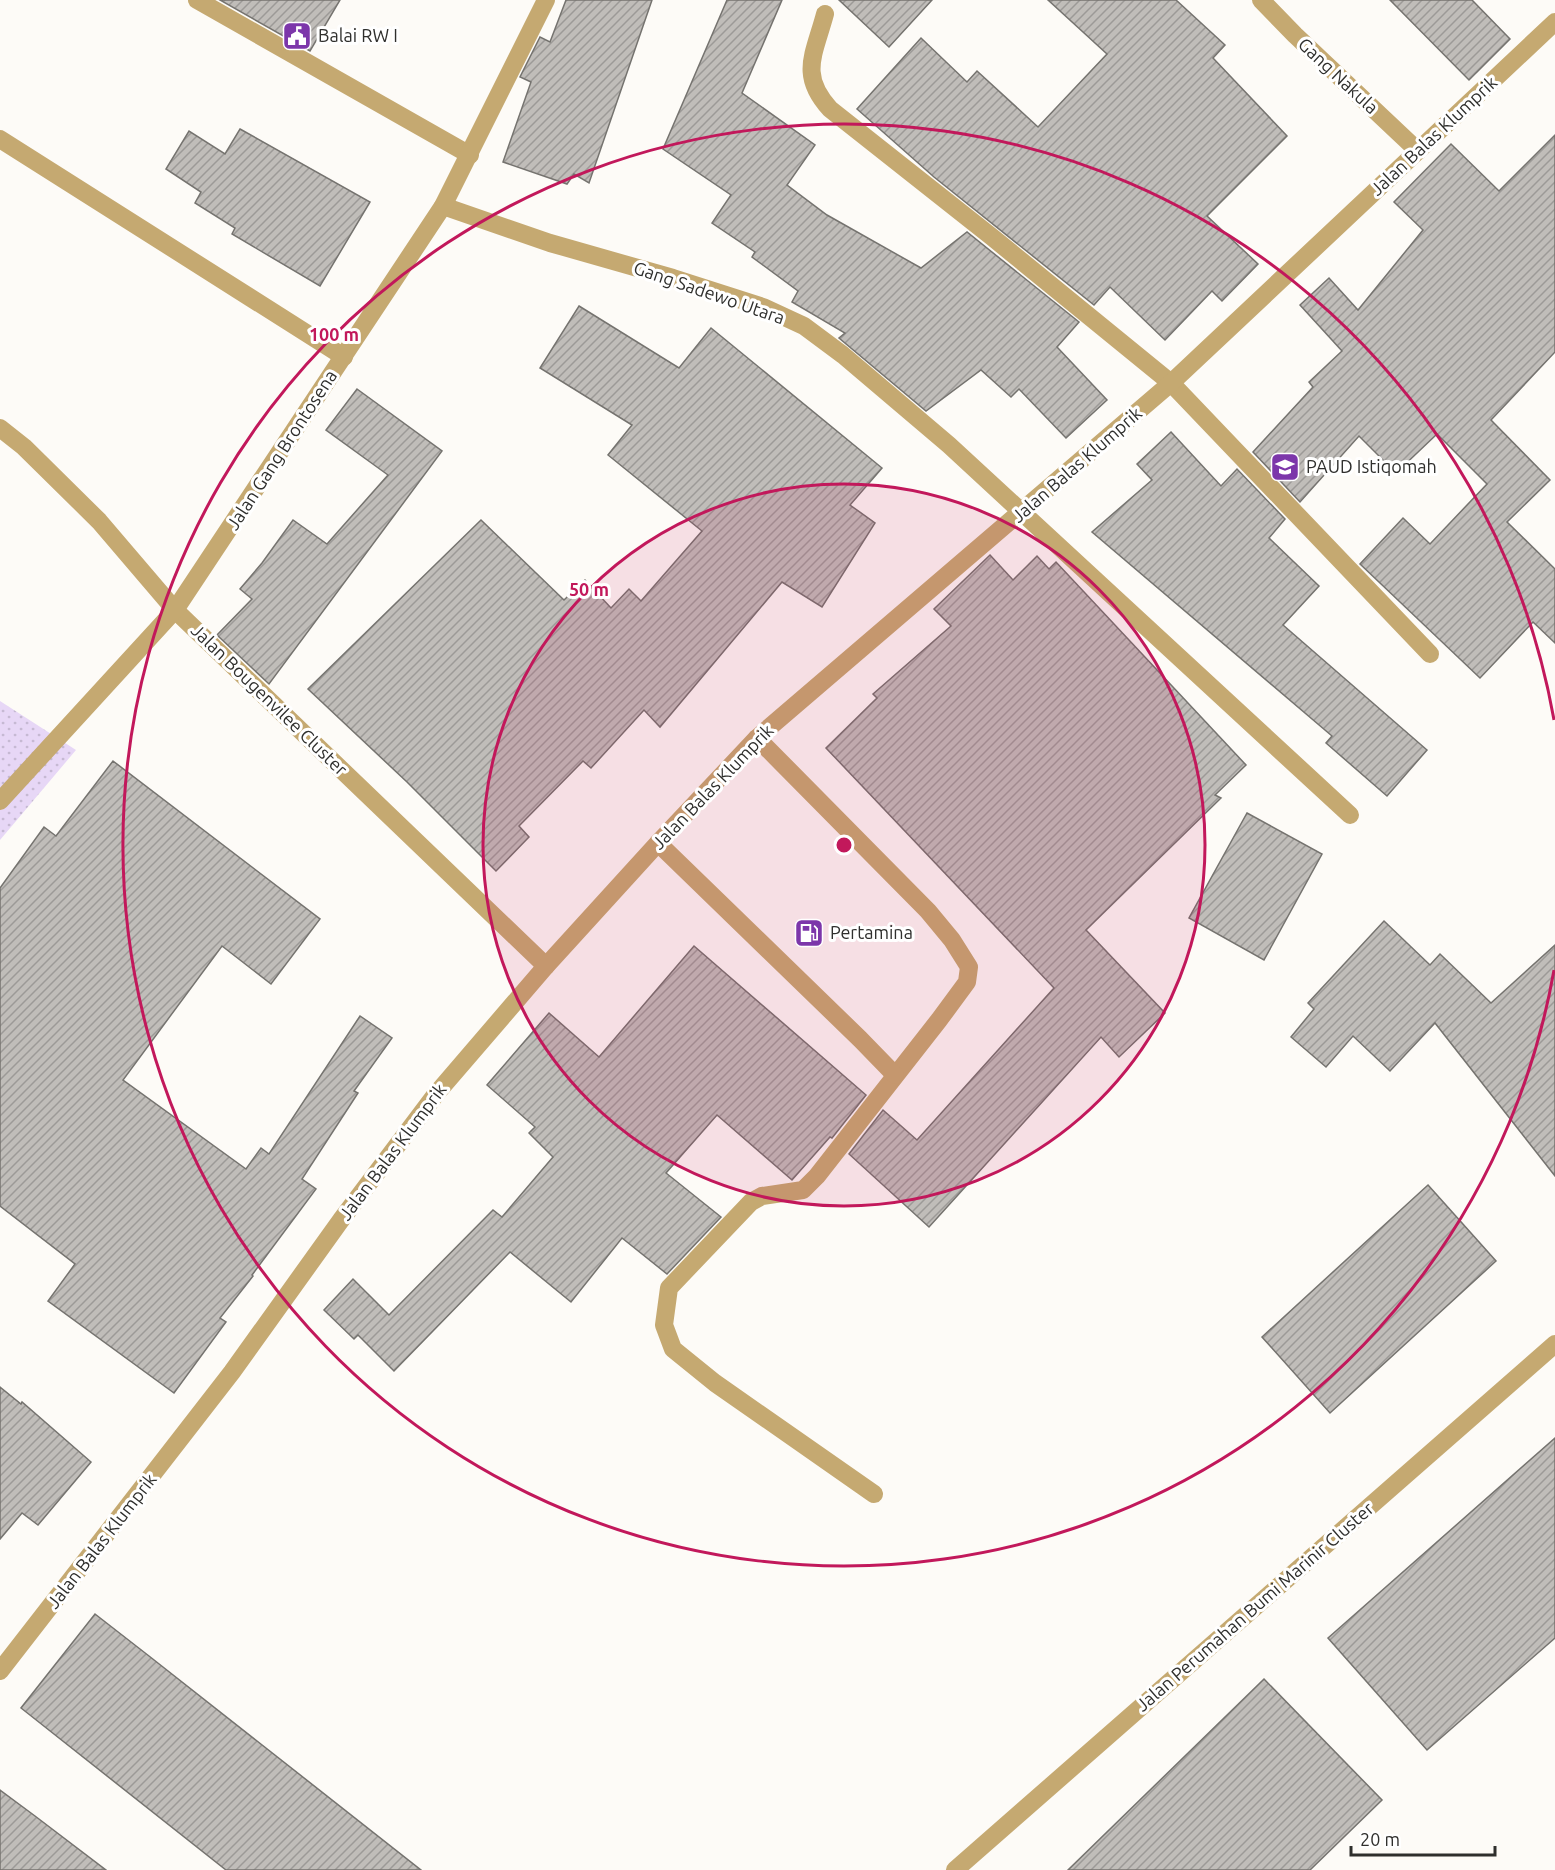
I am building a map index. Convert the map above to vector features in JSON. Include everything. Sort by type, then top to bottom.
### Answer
[{"type":"street","points":[[197,0],[470,155]]},
{"type":"street","name":"Jalan Gang Brontosena","points":[[0,801],[175,610],[443,206],[546,0]]},
{"type":"street","name":"Gang Nakula","points":[[1261,0],[1294,35],[1418,151]]},
{"type":"street","points":[[825,15],[810,73],[820,98],[830,110],[983,230],[1171,383],[1430,654]]},
{"type":"street","name":"Jalan Balas Klumprik","points":[[3,1664],[232,1372],[341,1220],[436,1094],[546,966],[757,738],[1021,514],[1171,383],[1555,22]]},
{"type":"street","points":[[0,139],[344,357]]},
{"type":"street","name":"Gang Sadewo Utara","points":[[443,206],[550,243],[673,278],[763,307],[804,326],[843,355],[949,445],[1021,514],[1350,815]]},
{"type":"street","name":"Jalan Bougenvilee Cluster","points":[[0,428],[24,447],[99,521],[175,610],[546,966]]},
{"type":"street","points":[[757,738],[928,911],[952,940],[969,967],[967,982],[817,1176],[803,1190],[762,1197],[751,1202],[669,1288],[663,1325],[673,1349],[690,1363],[874,1494]]},
{"type":"street","points":[[658,843],[860,1039],[894,1075]]},
{"type":"street","name":"Jalan Perumahan Bumi Marinir Cluster","points":[[955,1870],[1555,1344]]},
{"type":"shaded area","points":[[0,701],[76,750],[0,840]]},
{"type":"building","name":"Balai RW I","points":[[220,0],[340,0],[310,51]]},
{"type":"building","points":[[566,0],[652,0],[589,183],[574,174],[567,184],[503,162],[531,82],[520,77],[540,37],[550,42]]},
{"type":"building","points":[[727,0],[782,0],[742,93],[815,145],[787,185],[827,215],[921,268],[967,232],[1079,322],[1057,347],[1107,400],[1066,438],[1019,389],[1011,397],[981,370],[926,411],[839,338],[845,333],[792,302],[798,291],[752,257],[755,252],[712,223],[731,195],[663,149]]},
{"type":"building","points":[[839,0],[932,0],[889,47]]},
{"type":"building","points":[[1048,0],[1176,0],[1225,45],[1213,58],[1287,136],[1207,216],[1258,264],[1222,301],[1212,291],[1165,340],[1110,287],[1094,305],[934,177],[857,109],[921,38],[967,82],[977,71],[1038,127],[1107,54]]},
{"type":"building","points":[[1390,0],[1472,0],[1510,39],[1469,80]]},
{"type":"building","points":[[240,129],[370,202],[320,286],[232,234],[235,228],[195,203],[201,192],[166,169],[189,131],[225,154]]},
{"type":"building","points":[[1555,135],[1555,352],[1491,420],[1550,480],[1507,522],[1555,569],[1555,643],[1533,622],[1480,678],[1360,564],[1403,518],[1430,544],[1487,484],[1437,434],[1396,473],[1359,436],[1300,502],[1253,452],[1313,387],[1309,382],[1342,351],[1300,305],[1329,278],[1358,310],[1423,230],[1394,202],[1451,144],[1499,191]]},
{"type":"building","points":[[579,306],[679,368],[711,328],[882,468],[850,505],[875,523],[822,607],[782,582],[660,727],[644,710],[591,768],[583,761],[519,826],[529,837],[496,871],[407,782],[308,689],[481,520],[564,600],[585,580],[611,608],[629,589],[641,601],[702,531],[608,455],[632,425],[540,368]]},
{"type":"building","points":[[357,389],[442,451],[269,684],[217,635],[252,599],[240,589],[293,520],[327,544],[388,475],[326,430]]},
{"type":"building","points":[[1171,432],[1221,486],[1237,469],[1285,519],[1269,538],[1319,586],[1283,625],[1427,750],[1387,796],[1326,743],[1332,736],[1092,532],[1152,480],[1137,464]]},
{"type":"building","points":[[990,555],[1013,580],[1037,556],[1049,569],[1056,562],[1246,765],[1215,795],[1221,798],[1086,930],[1165,1013],[1119,1057],[1101,1037],[929,1227],[849,1154],[883,1110],[917,1140],[1054,988],[826,748],[877,698],[873,694],[951,626],[934,609]]},
{"type":"building","points":[[113,761],[320,919],[271,984],[222,946],[123,1080],[246,1169],[261,1148],[269,1154],[360,1016],[392,1038],[354,1091],[358,1093],[302,1179],[316,1189],[220,1318],[226,1322],[174,1393],[48,1301],[75,1264],[0,1206],[0,888],[44,827],[56,836]]},
{"type":"building","points":[[1247,813],[1322,854],[1264,960],[1189,918]]},
{"type":"building","points":[[1384,921],[1430,965],[1440,954],[1491,1003],[1555,945],[1555,1176],[1435,1023],[1390,1071],[1353,1036],[1326,1067],[1291,1037],[1314,1009],[1308,1003]]},
{"type":"building","points":[[694,946],[866,1095],[832,1138],[830,1137],[792,1180],[717,1115],[666,1173],[721,1217],[667,1274],[622,1238],[571,1302],[510,1252],[394,1371],[358,1335],[354,1339],[324,1310],[353,1279],[389,1315],[493,1210],[502,1217],[553,1157],[529,1133],[535,1127],[487,1085],[549,1013],[599,1057]]},
{"type":"building","points":[[1428,1185],[1496,1261],[1330,1413],[1262,1337]]},
{"type":"building","points":[[0,1387],[21,1404],[22,1402],[91,1462],[38,1525],[22,1513],[0,1539]]},
{"type":"building","points":[[1555,1438],[1555,1638],[1427,1750],[1328,1638]]},
{"type":"building","points":[[95,1614],[421,1870],[226,1870],[21,1708]]},
{"type":"building","points":[[1264,1679],[1382,1800],[1310,1870],[1068,1870]]},
{"type":"building","points":[[0,1790],[35,1816],[106,1870],[0,1870]]},
{"type":"place","name":"Balai RW I","points":[[297,36]]},
{"type":"place","name":"PAUD Istiqomah","points":[[1285,467]]},
{"type":"place","name":"Pertamina","points":[[809,933]]}]
